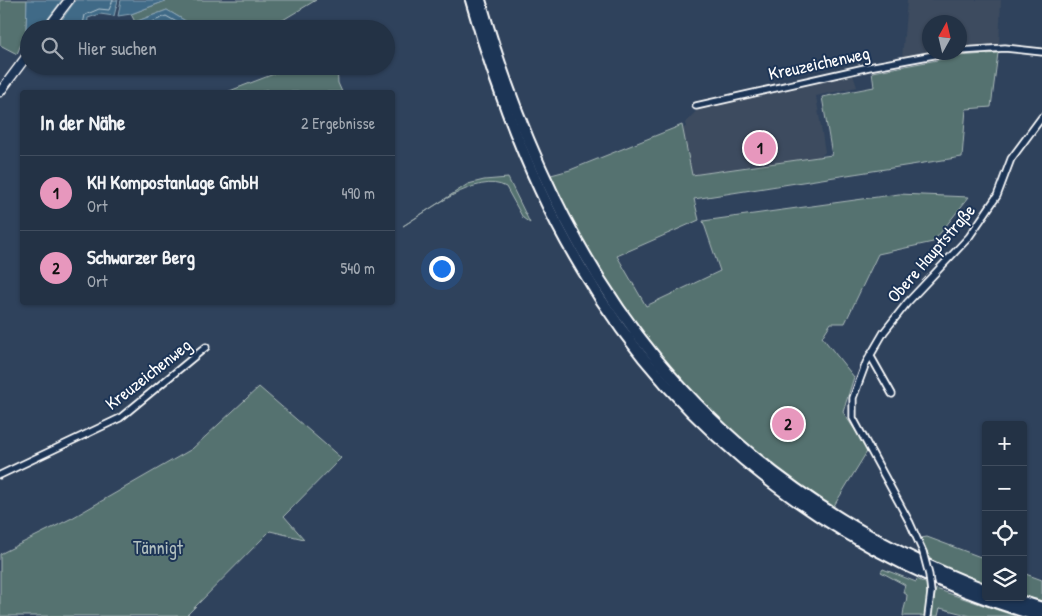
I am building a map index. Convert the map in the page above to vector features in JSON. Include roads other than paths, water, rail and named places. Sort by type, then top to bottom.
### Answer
[{"type":"highway","points":[[471,0],[518,139],[564,238],[582,270],[631,342],[682,402],[713,433],[760,474],[838,530],[900,564],[949,586],[984,600],[1039,616]]},
{"type":"highway","points":[[480,0],[511,95],[558,205],[590,265],[616,306],[666,371],[738,444],[765,468],[815,504],[895,551],[982,588]]},
{"type":"highway","points":[[1020,601],[1042,608]]},
{"type":"main road","points":[[54,20],[69,0]]},
{"type":"main road","points":[[0,92],[20,65]]},
{"type":"street","points":[[967,51],[1005,48],[1042,52]]},
{"type":"street","name":"Kreuzeichenweg","points":[[696,106],[922,57]]},
{"type":"street","name":"Obere Hauptstraße","points":[[928,616],[931,592],[930,575],[923,552],[910,523],[852,414],[853,398],[870,355],[899,312],[955,253],[979,223],[997,196],[1011,158],[1042,118]]},
{"type":"street","name":"Kreuzeichenweg","points":[[0,475],[120,418],[206,346]]},
{"type":"street","points":[[870,355],[892,394]]},
{"type":"water","points":[[27,0],[62,0],[47,20],[26,20]]},
{"type":"water","points":[[76,0],[118,0],[114,16],[100,14],[88,18],[88,20],[62,20]]},
{"type":"water","points":[[121,0],[168,0],[131,14],[118,16]]},
{"type":"water","points":[[167,10],[184,20],[140,20]]},
{"type":"place","name":"KH Kompostanlage GmbH","points":[[760,148]]},
{"type":"place","name":"Schwarzer Berg","points":[[788,424]]},
{"type":"park label","name":"Tännigt","points":[[158,547]]}]
